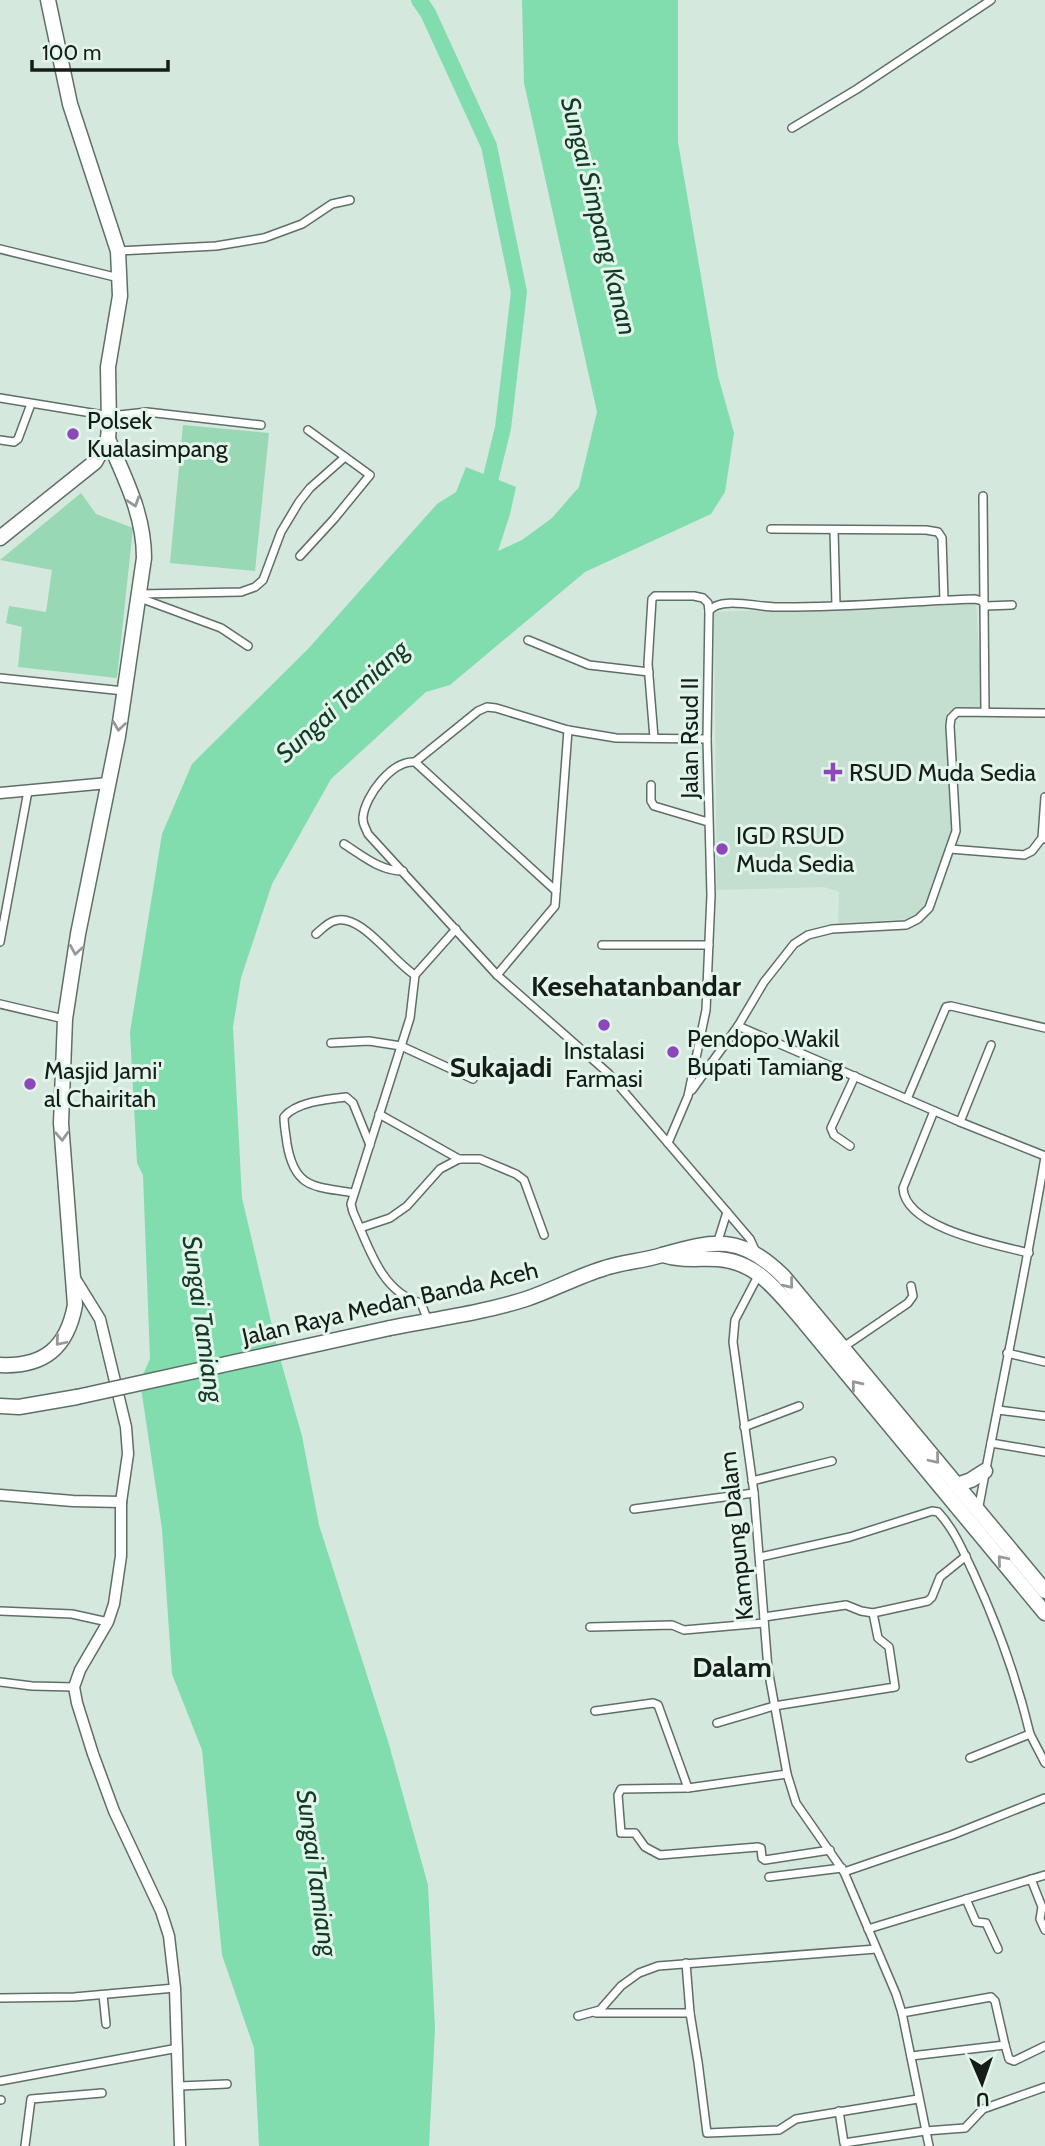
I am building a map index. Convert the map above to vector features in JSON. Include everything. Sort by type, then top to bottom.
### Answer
[{"type":"highway","points":[[0,538],[95,462],[108,439],[108,367],[120,296],[118,251],[70,104],[48,0]]},
{"type":"highway","points":[[0,1365],[27,1364],[43,1357],[65,1339],[75,1305],[61,1123],[65,1019],[140,596],[144,535],[133,498],[108,439]]},
{"type":"highway","points":[[95,462],[120,466]]},
{"type":"highway","name":"Jalan Raya Medan Banda Aceh","points":[[0,1406],[19,1407],[77,1397],[513,1303],[603,1268],[663,1255],[686,1247],[735,1245],[757,1253],[783,1276],[895,1421],[971,1513],[1045,1613]]},
{"type":"highway","name":"Jalan Raya Medan Banda Aceh","points":[[663,1255],[680,1259],[731,1261],[759,1273],[957,1485],[971,1513],[1045,1591]]},
{"type":"highway","points":[[957,1485],[985,1471]]},
{"type":"street","points":[[792,128],[857,89],[991,0]]},
{"type":"street","points":[[118,251],[216,246],[264,237],[302,224],[332,204],[350,200]]},
{"type":"street","points":[[0,249],[119,278]]},
{"type":"street","points":[[0,398],[110,416],[147,412],[261,425]]},
{"type":"street","points":[[0,440],[14,442],[18,439],[31,404]]},
{"type":"street","points":[[300,556],[368,478],[367,472],[308,430]]},
{"type":"street","points":[[140,596],[241,592],[255,587],[263,580],[281,532],[299,502],[310,488],[345,457]]},
{"type":"street","points":[[983,496],[985,711]]},
{"type":"street","points":[[771,529],[938,532],[942,538],[944,600]]},
{"type":"street","points":[[834,530],[836,605]]},
{"type":"street","points":[[140,596],[221,628],[248,646]]},
{"type":"street","points":[[654,738],[649,672],[649,632],[653,597],[700,596],[708,603],[709,611]]},
{"type":"street","points":[[709,611],[715,605],[724,603],[776,607],[975,599],[986,606]]},
{"type":"street","points":[[986,606],[1012,604]]},
{"type":"street","name":"Jalan Rsud II","points":[[668,1143],[688,1096],[705,1024],[711,895],[707,739],[709,611]]},
{"type":"street","points":[[528,640],[589,665],[649,672]]},
{"type":"street","points":[[0,678],[124,691]]},
{"type":"street","points":[[415,762],[478,711],[487,708],[496,708],[568,730],[616,738],[707,739]]},
{"type":"street","points":[[688,1096],[738,1026],[764,982],[794,944],[808,935],[832,929],[900,926],[918,919],[929,908],[956,831],[951,718],[957,712],[1045,713]]},
{"type":"street","points":[[496,975],[554,909],[568,730]]},
{"type":"street","points":[[556,891],[415,762],[398,767],[382,780],[368,800],[363,818],[369,834],[496,975],[608,1073],[727,1212],[757,1253]]},
{"type":"street","points":[[0,793],[108,783]]},
{"type":"street","points":[[651,785],[650,798],[654,806],[708,822]]},
{"type":"street","points":[[0,942],[27,791]]},
{"type":"street","points":[[950,849],[1024,855],[1032,851],[1043,839],[1045,797]]},
{"type":"street","points":[[344,844],[380,867],[404,872]]},
{"type":"street","points":[[316,934],[332,921],[343,919],[355,922],[401,967],[415,975]]},
{"type":"street","points":[[428,1321],[421,1304],[401,1296],[381,1273],[351,1204],[412,1010],[415,975],[456,929]]},
{"type":"street","points":[[602,945],[709,945]]},
{"type":"street","points":[[0,1004],[65,1019]]},
{"type":"street","points":[[907,1098],[946,1007],[1045,1028]]},
{"type":"street","points":[[738,1026],[1045,1157],[985,1471],[971,1513],[951,1527]]},
{"type":"street","points":[[331,1044],[369,1041],[401,1046],[473,1079]]},
{"type":"street","points":[[960,1122],[991,1045]]},
{"type":"street","points":[[850,1146],[834,1135],[831,1128],[855,1076]]},
{"type":"street","points":[[355,1193],[317,1187],[296,1174],[289,1157],[284,1117],[290,1111],[316,1102],[346,1097],[353,1103],[370,1145]]},
{"type":"street","points":[[934,1111],[906,1180],[903,1191],[905,1200],[929,1220],[951,1231],[1028,1253]]},
{"type":"street","points":[[379,1114],[459,1159]]},
{"type":"street","points":[[360,1228],[390,1218],[407,1206],[440,1169],[459,1159],[480,1158],[524,1180],[544,1235]]},
{"type":"street","points":[[717,1244],[727,1212]]},
{"type":"street","name":"Kampung Dalam","points":[[759,1273],[733,1325],[733,1342],[754,1493],[768,1669],[786,1774],[796,1803],[843,1870],[902,2013],[929,2146]]},
{"type":"street","points":[[74,1277],[100,1319],[124,1419],[128,1461],[121,1502],[121,1556],[117,1586],[108,1622],[84,1661],[74,1688],[80,1715],[106,1788],[165,1924],[175,1988],[180,2146]]},
{"type":"street","points":[[841,1349],[908,1303],[914,1296],[911,1286]]},
{"type":"street","points":[[1007,1353],[1045,1362]]},
{"type":"street","points":[[744,1427],[799,1406]]},
{"type":"street","points":[[998,1410],[1045,1416]]},
{"type":"street","points":[[991,1443],[1045,1452]]},
{"type":"street","points":[[752,1481],[832,1461]]},
{"type":"street","points":[[634,1509],[754,1493]]},
{"type":"street","points":[[0,1495],[121,1502]]},
{"type":"street","points":[[760,1557],[850,1537],[934,1511],[939,1513],[951,1527],[966,1556],[995,1622],[1019,1689],[1030,1734],[1045,1763]]},
{"type":"street","points":[[590,1627],[672,1625],[686,1630],[849,1605],[860,1611],[873,1613],[930,1600],[940,1577],[966,1556]]},
{"type":"street","points":[[0,1611],[72,1614],[108,1622]]},
{"type":"street","points":[[717,1723],[774,1706],[895,1687],[889,1645],[878,1638],[873,1613]]},
{"type":"street","points":[[0,1682],[74,1688]]},
{"type":"street","points":[[595,1711],[653,1703],[658,1705],[688,1787]]},
{"type":"street","points":[[970,1758],[1030,1734]]},
{"type":"street","points":[[786,1774],[688,1787],[620,1790],[622,1834],[635,1833],[645,1847],[660,1855],[758,1847],[761,1848],[762,1858],[765,1860],[831,1850]]},
{"type":"street","points":[[769,1877],[843,1870],[952,1835],[1045,1798]]},
{"type":"street","points":[[868,1929],[1045,1875]]},
{"type":"street","points":[[1031,1879],[1042,1907],[1040,1916],[1045,1930]]},
{"type":"street","points":[[966,1899],[977,1923],[986,1923],[998,1949]]},
{"type":"street","points":[[596,2012],[602,2009],[621,1986],[639,1973],[667,1964],[876,1949]]},
{"type":"street","points":[[686,1963],[690,2013],[707,2133],[779,2130],[796,2119],[918,2099]]},
{"type":"street","points":[[0,1998],[175,1988]]},
{"type":"street","points":[[103,1994],[106,2024]]},
{"type":"street","points":[[902,2013],[991,1997],[995,2001],[1005,2045],[1012,2060],[1045,2046]]},
{"type":"street","points":[[578,2016],[596,2012],[690,2013]]},
{"type":"street","points":[[911,2056],[1005,2045]]},
{"type":"street","points":[[0,2081],[178,2048]]},
{"type":"street","points":[[180,2086],[227,2084]]},
{"type":"street","points":[[839,2111],[844,2143],[965,2128],[984,2109],[1045,2087]]},
{"type":"street","points":[[25,2146],[31,2099],[102,2093]]},
{"type":"shaded area","points":[[183,425],[269,433],[255,571],[170,563]]},
{"type":"shaded area","points":[[81,493],[96,514],[133,528],[117,678],[18,667],[22,627],[6,623],[9,606],[46,612],[52,570],[0,560]]},
{"type":"shaded area","name":"RSUD Muda Sedia","points":[[976,602],[982,707],[947,712],[952,833],[925,908],[911,919],[838,923],[839,892],[824,887],[717,890],[714,612]]},
{"type":"water","points":[[522,0],[678,0],[678,142],[718,376],[734,433],[725,492],[711,514],[585,572],[450,685],[426,692],[331,779],[272,884],[241,978],[233,1027],[242,1198],[278,1351],[302,1436],[319,1525],[388,1741],[428,1885],[435,2029],[429,2146],[259,2146],[254,2048],[222,1955],[202,1750],[172,1674],[162,1529],[140,1381],[150,1359],[143,1175],[137,1163],[130,1032],[162,834],[192,764],[308,649],[437,504],[456,492],[466,467],[516,487],[498,551],[522,540],[552,518],[579,487],[597,412],[524,83]]},
{"type":"waterway","points":[[419,0],[428,13],[489,146],[519,292],[503,428],[486,497]]},
{"type":"place","name":"Polsek Kualasimpang","points":[[73,434]]},
{"type":"place","name":"RSUD Muda Sedia","points":[[833,772]]},
{"type":"place","name":"IGD RSUD Muda Sedia","points":[[722,849]]},
{"type":"place","name":"Instalasi Farmasi","points":[[604,1025]]},
{"type":"place","name":"Pendopo Wakil Bupati Tamiang","points":[[673,1052]]},
{"type":"place","name":"Masjid Jami' al Chairitah","points":[[30,1084]]},
{"type":"district","name":"Kesehatanbandar","points":[[636,986]]},
{"type":"district","name":"Sukajadi","points":[[501,1067]]},
{"type":"district","name":"Dalam","points":[[732,1667]]},
{"type":"water label","name":"Sungai Simpang Kanan","points":[[599,216]]},
{"type":"water label","name":"Sungai Tamiang","points":[[342,701]]},
{"type":"water label","name":"Sungai Tamiang","points":[[203,1319]]},
{"type":"water label","name":"Sungai Tamiang","points":[[317,1873]]}]
